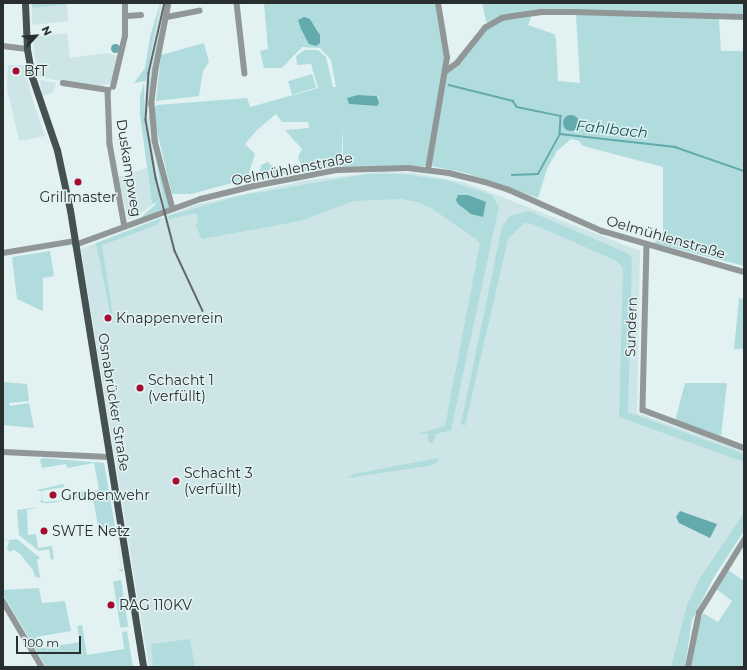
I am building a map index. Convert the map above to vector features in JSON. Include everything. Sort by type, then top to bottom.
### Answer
[{"type":"main road","name":"Osnabrücker Straße","points":[[25,3],[27,49],[34,85],[62,168],[143,667]]},
{"type":"street","name":"Duskampweg","points":[[125,3],[126,36],[111,89],[110,144],[126,227]]},
{"type":"street","points":[[169,3],[156,69],[153,123],[173,210]]},
{"type":"street","points":[[237,3],[245,74]]},
{"type":"street","points":[[428,170],[447,58],[438,3]]},
{"type":"street","points":[[167,17],[199,11]]},
{"type":"street","points":[[446,71],[457,63],[485,28],[508,17],[540,12],[744,17]]},
{"type":"street","points":[[126,16],[141,15]]},
{"type":"street","points":[[3,46],[27,49]]},
{"type":"street","points":[[63,83],[111,89]]},
{"type":"street","name":"Oelmühlenstraße","points":[[5,254],[75,243],[173,210],[248,188],[337,170],[379,167],[428,170],[507,189],[602,231],[744,272]]},
{"type":"street","name":"Sundern","points":[[647,245],[643,410],[744,448]]},
{"type":"street","points":[[3,246],[5,254]]},
{"type":"street","points":[[3,452],[109,457]]},
{"type":"street","points":[[688,667],[699,613],[744,540]]},
{"type":"street","points":[[3,601],[42,667]]},
{"type":"shaded area","points":[[31,3],[78,3],[32,8]]},
{"type":"shaded area","points":[[32,3],[78,3],[67,4],[68,21],[32,25]]},
{"type":"shaded area","points":[[160,3],[166,3],[152,66],[148,113],[156,168],[165,209],[161,211],[152,169],[144,113],[146,78]]},
{"type":"shaded area","points":[[160,3],[146,81],[134,83],[145,68],[150,37]]},
{"type":"shaded area","points":[[166,3],[168,3],[150,81],[152,66]]},
{"type":"shaded area","points":[[264,3],[436,3],[445,61],[428,166],[343,167],[343,126],[341,167],[303,171],[298,157],[302,149],[285,130],[309,128],[308,122],[282,122],[276,114],[257,130],[245,144],[255,154],[247,179],[191,194],[172,194],[155,123],[154,108],[157,105],[247,98],[250,107],[318,88],[311,64],[297,65],[296,56],[305,50],[318,50],[326,57],[333,87],[336,87],[331,60],[320,48],[302,47],[282,68],[264,68],[260,51],[268,49]],"holes":[[[310,19],[319,32],[306,38],[299,22]],[[358,95],[377,96],[379,97],[376,106],[349,104]]]},
{"type":"shaded area","points":[[482,3],[744,3],[744,14],[563,11],[501,18],[487,25]]},
{"type":"shaded area","points":[[532,14],[528,25],[554,34],[556,39],[558,81],[580,83],[576,14],[719,19],[721,51],[744,51],[744,266],[654,243],[663,232],[663,167],[583,146],[579,141],[571,139],[557,151],[547,169],[538,198],[466,173],[431,166],[447,72],[486,29],[501,20]]},
{"type":"shaded area","points":[[304,17],[310,19],[320,35],[320,43],[316,46],[309,44],[301,29],[298,20]]},
{"type":"shaded area","points":[[67,33],[70,58],[106,53],[118,56],[111,83],[97,87],[38,77],[32,37]]},
{"type":"shaded area","points":[[204,43],[209,62],[203,71],[199,96],[156,101],[161,55]]},
{"type":"shaded area","points":[[113,44],[117,44],[119,48],[117,52],[113,52],[111,50],[111,46]]},
{"type":"shaded area","points":[[8,65],[24,65],[32,98],[45,136],[19,141],[7,88]]},
{"type":"shaded area","points":[[154,73],[151,114],[168,199],[166,200],[169,201],[170,207],[165,210],[149,122],[149,83]]},
{"type":"shaded area","points":[[312,74],[316,87],[292,95],[288,81]]},
{"type":"shaded area","points":[[40,80],[56,83],[53,93],[42,96]]},
{"type":"shaded area","points":[[144,83],[145,123],[162,211],[139,219],[156,204],[154,203],[134,218],[152,204],[140,115],[140,96]]},
{"type":"shaded area","points":[[358,95],[377,96],[379,103],[377,106],[349,104],[347,98]]},
{"type":"shaded area","points":[[571,115],[577,117],[579,123],[577,129],[571,131],[565,129],[563,123],[565,117]]},
{"type":"shaded area","points":[[268,162],[279,173],[295,164],[299,171],[258,180],[261,165]]},
{"type":"shaded area","points":[[147,168],[152,204],[134,218],[128,219],[118,177]]},
{"type":"shaded area","points":[[381,172],[414,173],[466,183],[640,251],[637,413],[744,451],[744,524],[700,593],[676,667],[149,667],[81,249],[195,205],[308,180]]},
{"type":"shaded area","points":[[367,174],[402,174],[446,180],[492,195],[499,207],[451,430],[436,434],[432,444],[427,440],[429,434],[418,434],[445,426],[480,243],[477,240],[431,208],[417,202],[401,199],[354,201],[300,221],[202,239],[196,227],[198,218],[196,213],[169,219],[168,216],[243,195]]},
{"type":"shaded area","points":[[458,195],[468,195],[486,202],[483,217],[471,214],[458,204],[456,200]]},
{"type":"shaded area","points":[[529,211],[627,253],[632,258],[628,412],[744,454],[744,462],[619,417],[623,268],[615,260],[532,224],[524,223],[508,239],[465,426],[461,424],[502,227],[510,216]]},
{"type":"shaded area","points":[[161,218],[157,225],[102,245],[114,323],[112,323],[96,243]]},
{"type":"shaded area","points":[[50,251],[54,276],[43,278],[43,311],[17,299],[12,257]]},
{"type":"shaded area","points":[[739,298],[744,299],[744,349],[734,349]]},
{"type":"shaded area","points":[[3,382],[27,384],[29,401],[9,403],[10,406],[29,403],[34,428],[3,425]]},
{"type":"shaded area","points":[[685,383],[727,383],[721,436],[675,421]]},
{"type":"shaded area","points":[[43,458],[104,463],[115,526],[100,528],[98,526],[92,491],[99,490],[94,463],[67,468],[66,464],[42,468],[40,460]]},
{"type":"shaded area","points":[[438,458],[438,462],[428,466],[348,478],[354,474]]},
{"type":"shaded area","points":[[63,484],[65,487],[41,491],[43,502],[67,500],[50,503],[43,503],[39,501],[42,500],[41,492],[37,490]]},
{"type":"shaded area","points":[[89,490],[90,496],[70,499],[69,493]]},
{"type":"shaded area","points":[[40,507],[27,510],[28,535],[36,534],[38,548],[52,546],[54,559],[51,560],[49,549],[39,551],[19,535],[17,510]]},
{"type":"shaded area","points":[[680,511],[717,524],[710,538],[679,523],[676,517]]},
{"type":"shaded area","points":[[744,513],[744,531],[714,577],[692,620],[685,667],[671,667],[687,605],[700,578]]},
{"type":"shaded area","points":[[115,528],[123,572],[118,570],[122,569]]},
{"type":"shaded area","points":[[17,539],[40,558],[37,560],[40,577],[43,578],[35,577],[33,570],[20,554],[14,550],[10,552],[7,549],[9,541],[3,541]]},
{"type":"shaded area","points":[[728,570],[744,581],[744,667],[691,667],[696,633],[703,613],[718,622],[732,601],[716,589]]},
{"type":"shaded area","points":[[121,580],[128,626],[120,628],[113,581]]},
{"type":"shaded area","points":[[39,588],[42,603],[65,601],[71,631],[36,637],[42,648],[80,642],[77,626],[82,625],[87,655],[124,649],[122,632],[127,631],[133,667],[46,667],[3,594],[3,590]]},
{"type":"shaded area","points":[[190,639],[195,667],[153,667],[151,644]]},
{"type":"waterway","name":"Fahlbach","points":[[449,85],[513,101],[517,107],[561,116],[560,134],[675,147],[744,171]]},
{"type":"waterway","points":[[512,175],[538,174],[560,134]]},
{"type":"railway","points":[[165,3],[149,73],[146,120],[156,178],[175,251],[203,311]]},
{"type":"place","name":"BfT","points":[[16,71]]},
{"type":"place","name":"Grillmaster","points":[[78,182]]},
{"type":"place","name":"Knappenverein","points":[[108,318]]},
{"type":"place","name":"Schacht 1 (verfüllt)","points":[[140,388]]},
{"type":"place","name":"Schacht 3 (verfüllt)","points":[[176,481]]},
{"type":"place","name":"Grubenwehr","points":[[53,495]]},
{"type":"place","name":"SWTE Netz","points":[[44,531]]},
{"type":"place","name":"RAG 110KV","points":[[111,605]]}]
